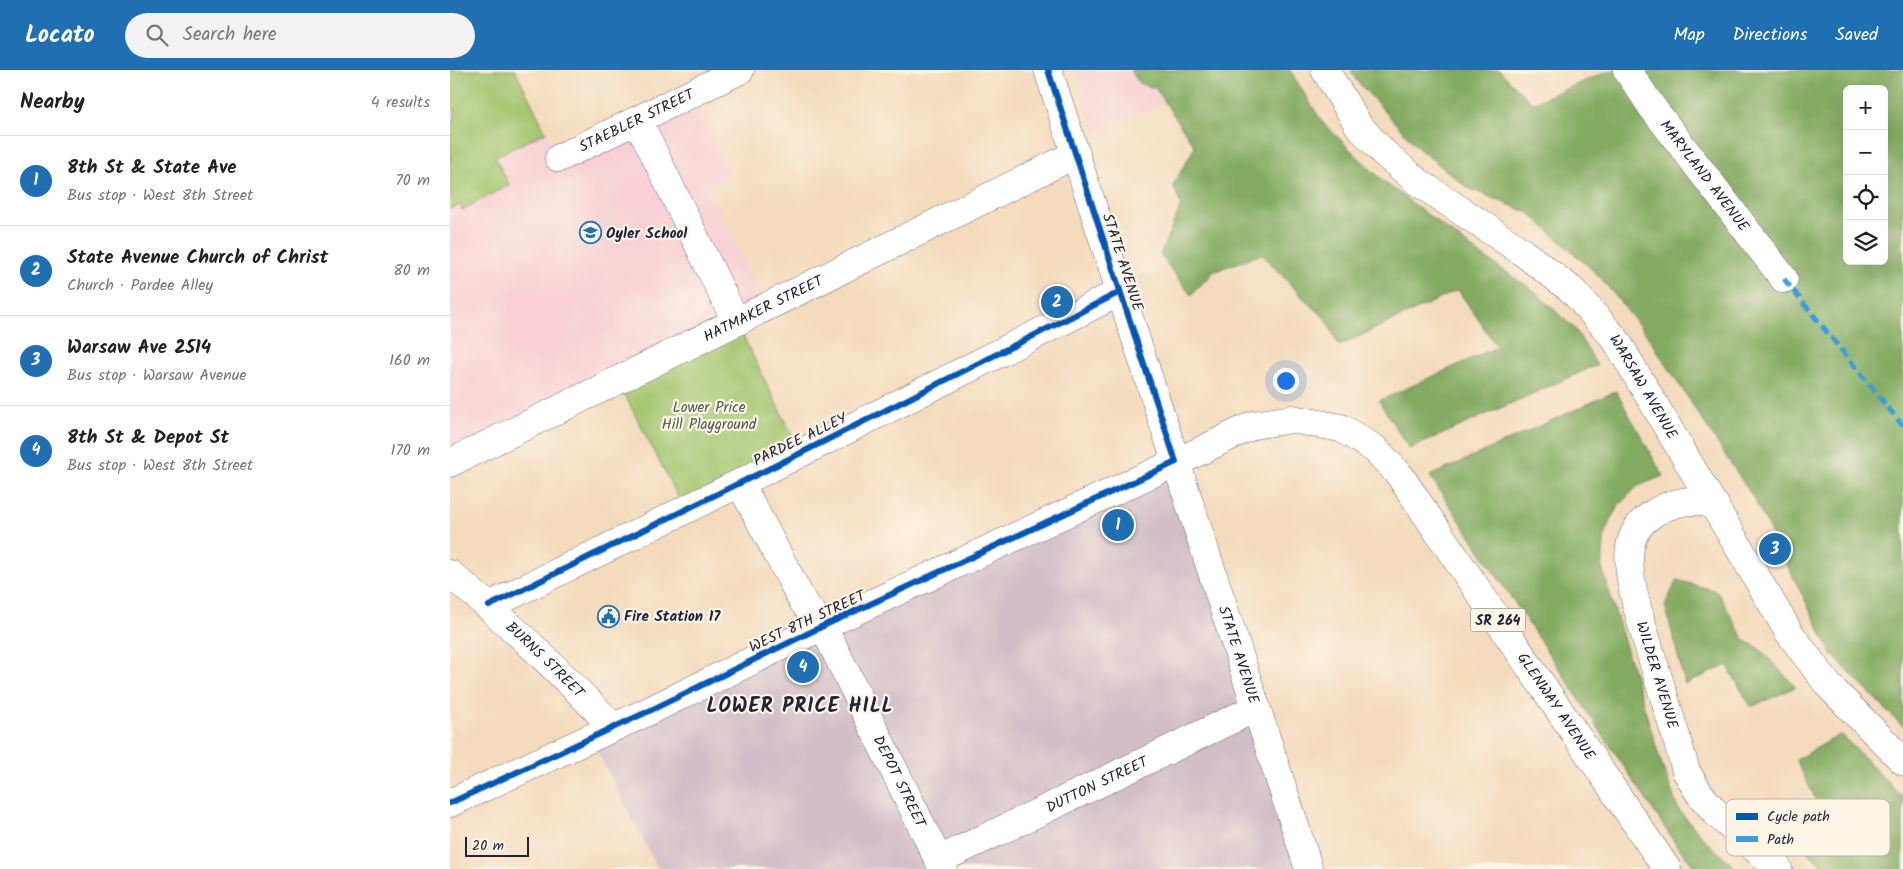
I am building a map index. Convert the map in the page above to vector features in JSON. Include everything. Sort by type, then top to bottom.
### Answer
[{"type":"main road","name":"STAEBLER STREET","points":[[559,158],[740,70]]},
{"type":"main road","name":"STATE AVENUE","points":[[1048,70],[1309,869]]},
{"type":"main road","name":"WARSAW AVENUE","points":[[1325,70],[1359,126],[1384,153],[1418,182],[1520,250],[1572,291],[1616,340],[1790,634],[1829,686],[1903,760]]},
{"type":"main road","name":"MARYLAND AVENUE","points":[[1627,70],[1652,107],[1784,279]]},
{"type":"main road","points":[[633,122],[645,135],[736,322]]},
{"type":"main road","name":"HATMAKER STREET","points":[[450,463],[1076,154]]},
{"type":"main road","name":"PARDEE ALLEY","points":[[490,606],[1120,292]]},
{"type":"main road","name":"WEST 8TH STREET","points":[[450,803],[1253,425],[1292,419]]},
{"type":"main road","name":"GLENWAY AVENUE","points":[[1292,419],[1341,428],[1375,448],[1398,473],[1667,869]]},
{"type":"main road","name":"DEPOT STREET","points":[[740,483],[803,602],[823,626],[941,865]]},
{"type":"main road","name":"WILDER AVENUE","points":[[1715,505],[1697,501],[1680,503],[1661,509],[1647,518],[1636,531],[1630,547],[1630,569],[1638,610],[1686,771],[1699,794],[1726,822]]},
{"type":"main road","name":"BURNS STREET","points":[[450,574],[490,606],[535,647],[613,727]]},
{"type":"main road","name":"DUTTON STREET","points":[[941,865],[1256,708]]},
{"type":"main road","name":"WILDER AVENUE","points":[[1764,856],[1778,869]]},
{"type":"shaded area","name":"Oyler School","points":[[450,70],[515,70],[553,145],[558,149],[691,94],[730,175],[707,186],[766,307],[450,463]]},
{"type":"shaded area","points":[[1077,70],[1130,70],[1138,83],[1156,89],[1165,102],[1096,133]]},
{"type":"shaded area","points":[[1176,462],[1309,869],[658,869],[591,739]]},
{"type":"green space","points":[[450,70],[515,70],[546,132],[495,157],[509,185],[462,210],[460,205],[450,209],[451,126],[456,110],[450,109]]},
{"type":"green space","points":[[1130,70],[1290,70],[1322,122],[1383,181],[1478,253],[1533,290],[1575,329],[1597,365],[1409,449],[1379,401],[1497,347],[1458,290],[1339,346],[1326,319],[1302,297],[1262,254],[1215,271],[1191,295],[1160,255],[1181,205],[1173,185],[1195,147],[1156,89],[1139,83]]},
{"type":"green space","points":[[1351,70],[1499,70],[1532,103],[1611,70],[1903,70],[1903,727],[1833,656],[1754,499],[1647,335],[1599,276],[1529,213],[1468,188],[1418,148],[1356,80]]},
{"type":"green space","name":"Lower Price Hill Playground","points":[[736,322],[801,453],[684,509],[617,380]]},
{"type":"green space","points":[[1616,391],[1663,476],[1638,486],[1618,506],[1605,532],[1602,568],[1659,756],[1678,809],[1706,841],[1737,869],[1696,869],[1675,843],[1430,476]]},
{"type":"green space","points":[[1677,580],[1717,591],[1744,640],[1759,648],[1796,687],[1751,707],[1727,665],[1685,684],[1665,605]]},
{"type":"green space","points":[[1841,734],[1903,798],[1903,869],[1826,869],[1812,856],[1890,856],[1890,799],[1816,799],[1796,760]]},
{"type":"marked path","points":[[1784,279],[1903,426]]},
{"type":"cycle path","points":[[450,803],[647,712],[823,626],[1176,462],[1048,70]]},
{"type":"cycle path","points":[[489,606],[801,453],[1120,292]]},
{"type":"place","name":"Oyler School","points":[[590,233]]},
{"type":"place","name":"State Avenue Church of Christ","points":[[1057,302]]},
{"type":"place","name":"8th St & State Ave","points":[[1118,525]]},
{"type":"place","name":"Warsaw Ave 2514","points":[[1775,549]]},
{"type":"place","name":"Fire Station 17","points":[[608,616]]},
{"type":"place","name":"8th St & Depot St","points":[[803,667]]},
{"type":"district","name":"LOWER PRICE HILL","points":[[800,705]]}]
